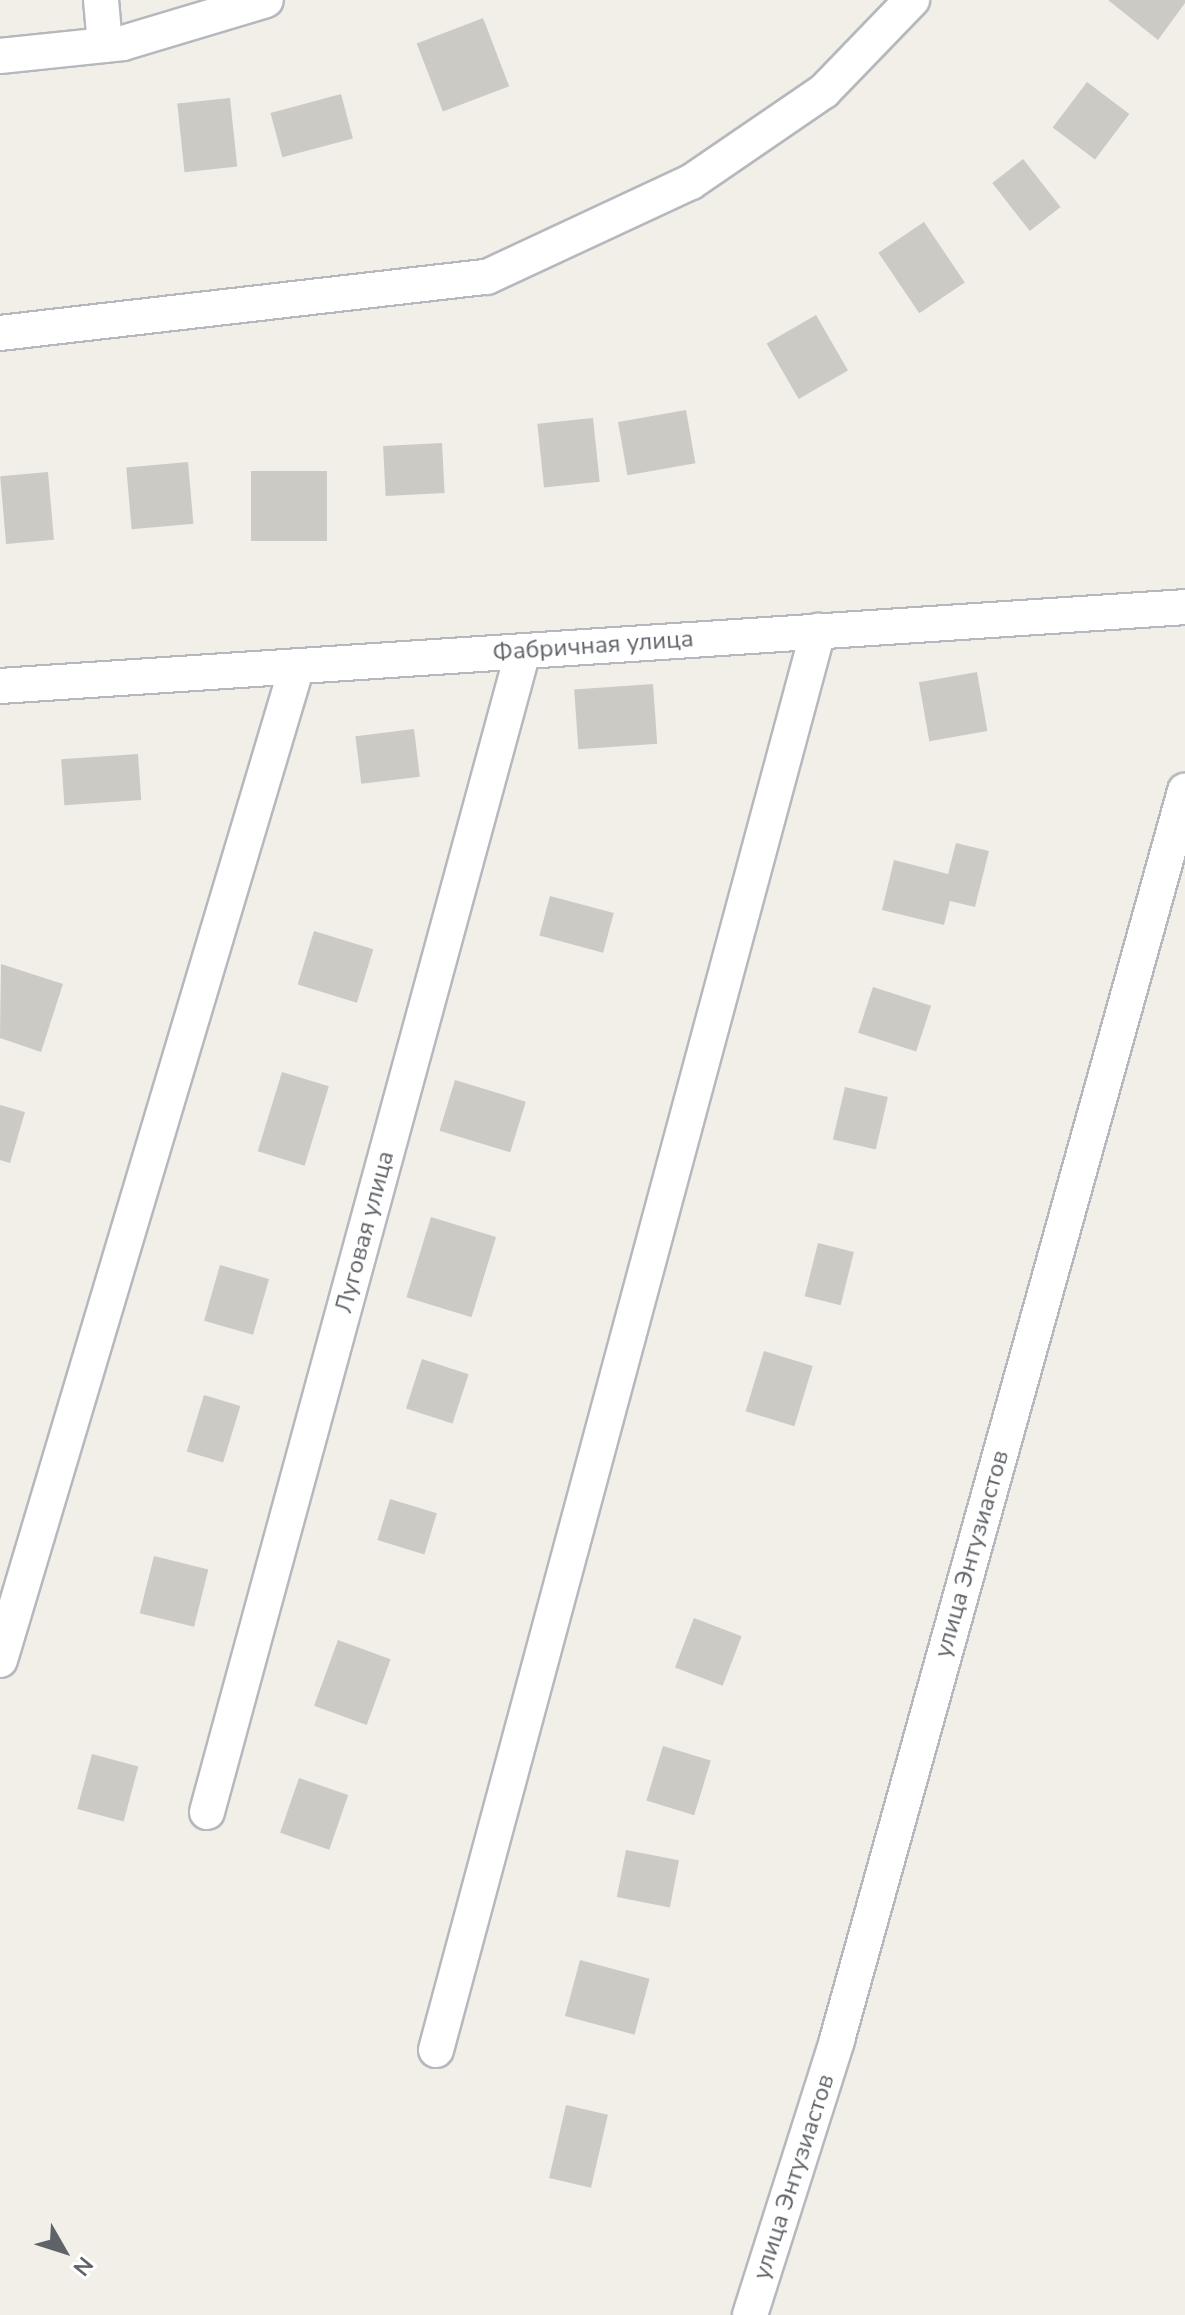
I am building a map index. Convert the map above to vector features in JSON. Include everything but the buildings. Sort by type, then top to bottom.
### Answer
[{"type":"street","points":[[101,0],[105,45]]},
{"type":"street","points":[[0,56],[105,45],[266,0]]},
{"type":"street","points":[[0,333],[487,277],[691,182],[824,91],[912,0]]},
{"type":"street","name":"Фабричная улица","points":[[0,686],[1185,607]]},
{"type":"street","points":[[436,2050],[818,631]]},
{"type":"street","name":"Луговая улица","points":[[207,1812],[523,651]]},
{"type":"street","points":[[0,1660],[297,666]]},
{"type":"street","name":"улица Энтузиастов","points":[[750,2315],[837,2040],[1185,791]]}]
